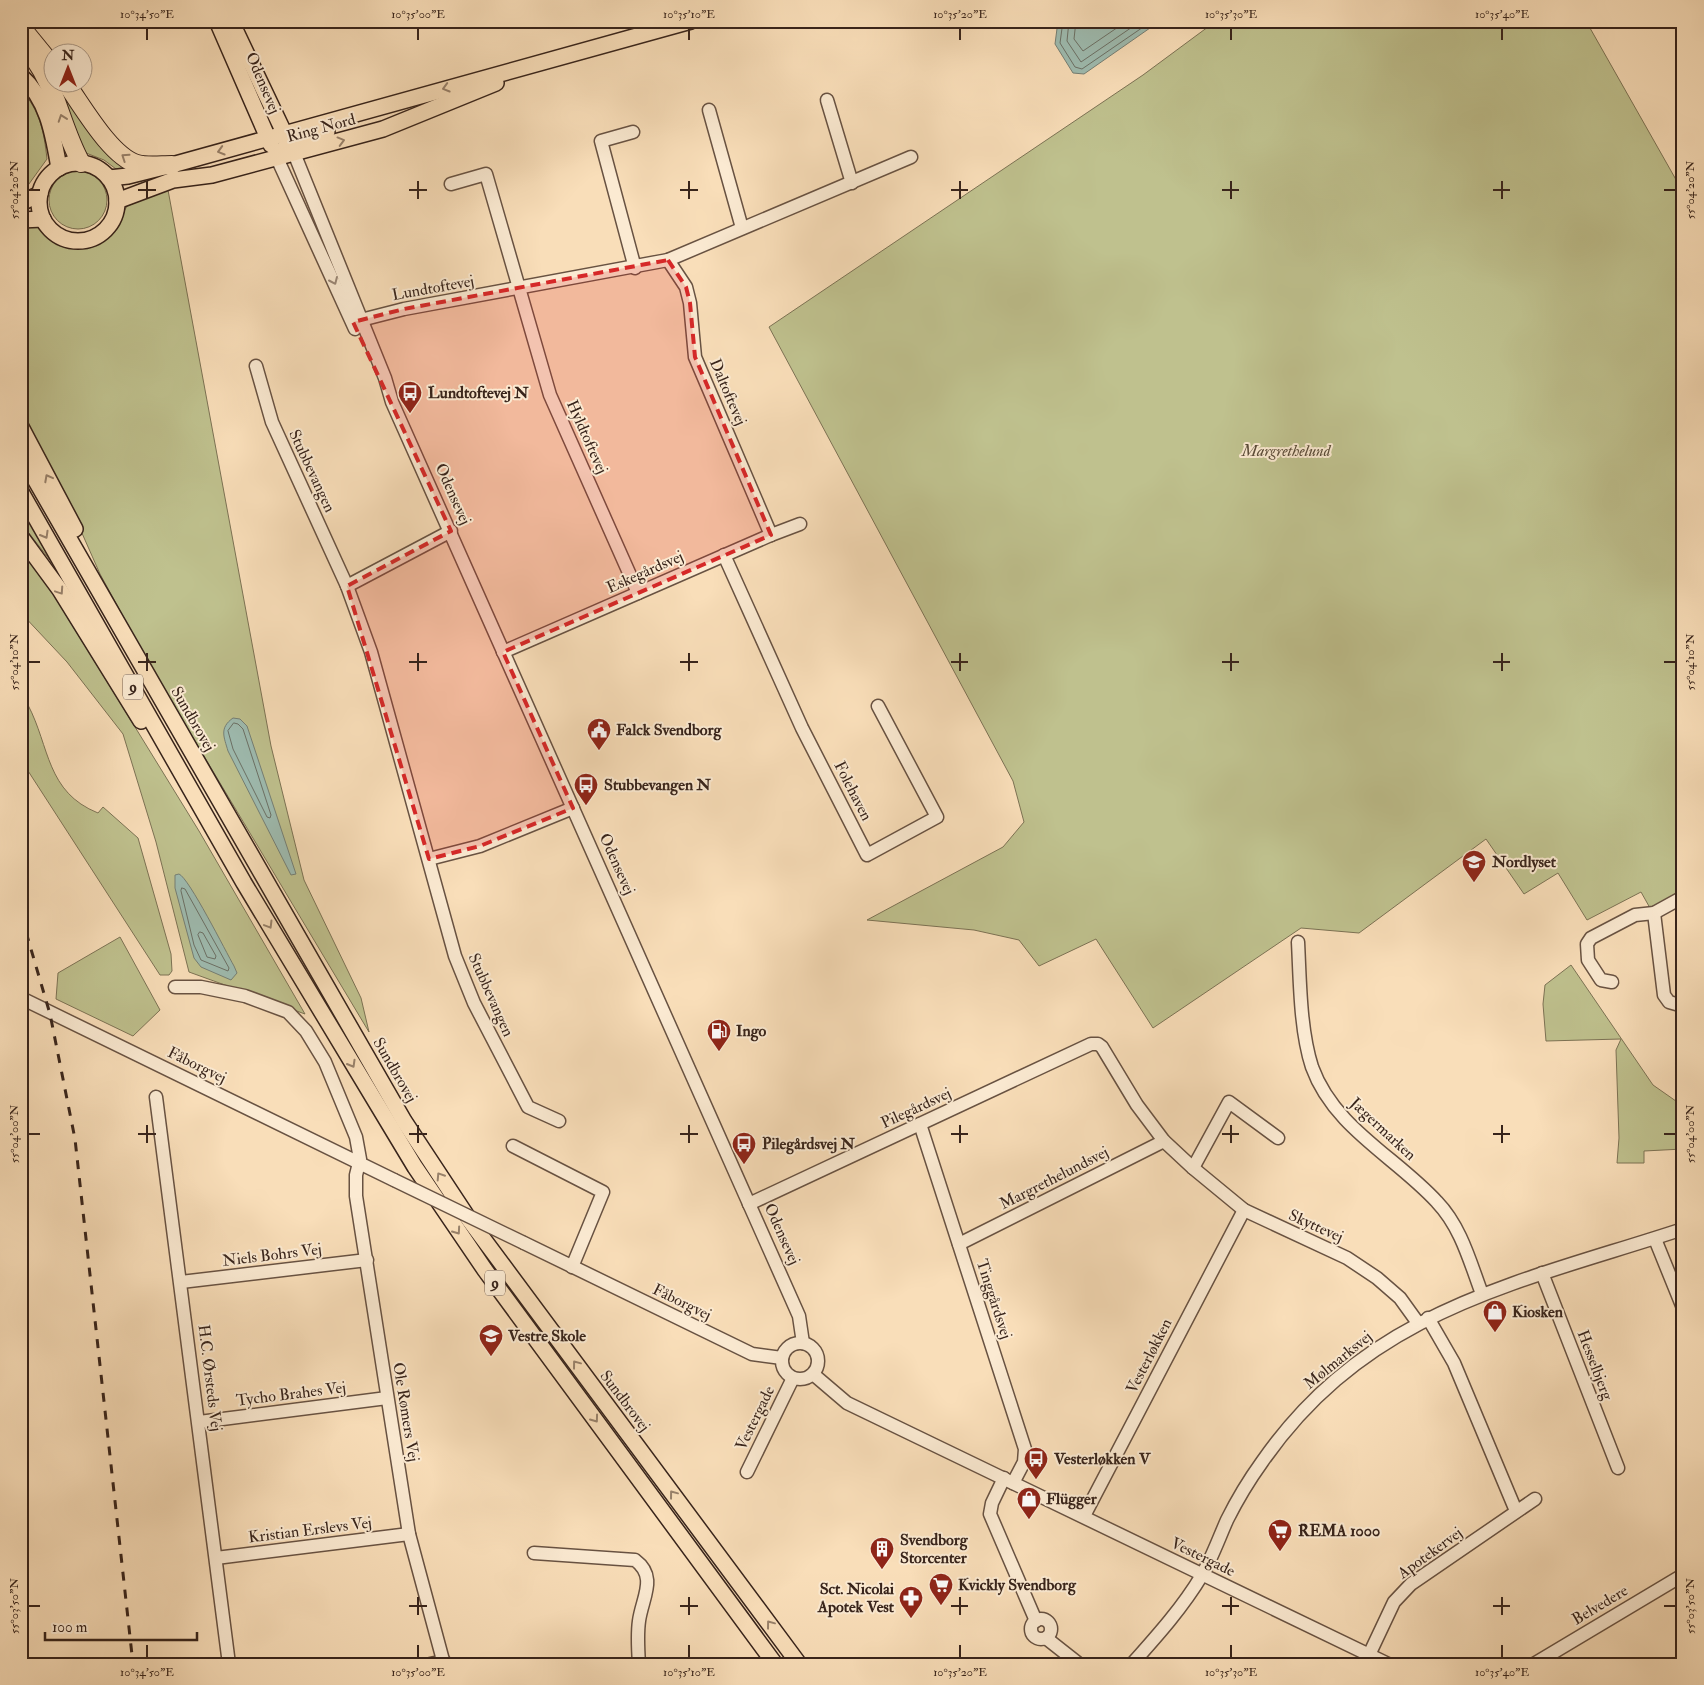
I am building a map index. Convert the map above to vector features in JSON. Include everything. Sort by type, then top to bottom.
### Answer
[{"type":"highway","points":[[21,27],[42,53]]},
{"type":"highway","points":[[21,40],[43,74],[56,100],[72,148],[81,163]]},
{"type":"highway","points":[[73,92],[113,148],[126,159],[172,173]]},
{"type":"main road","name":"Ring Nord","points":[[109,178],[172,173],[212,175],[281,145],[411,98],[528,68],[691,21]]},
{"type":"main road","name":"Odensevej","points":[[222,23],[281,145]]},
{"type":"main road","name":"Ring Nord","points":[[117,201],[172,173],[281,145],[407,121],[528,68]]},
{"type":"main road","points":[[21,76],[32,86],[44,105],[54,135],[59,168]]},
{"type":"main road","points":[[81,163],[92,165],[109,178],[114,185],[117,201],[116,212],[107,228],[93,238],[81,241],[58,236],[49,228],[40,211],[40,194],[47,179],[59,168],[81,163]]},
{"type":"main road","points":[[21,203],[40,194]]},
{"type":"main road","points":[[21,220],[43,219]]},
{"type":"main road","points":[[21,427],[74,528],[88,571]]},
{"type":"main road","name":"Sundbrovej","points":[[21,455],[404,1121],[470,1222],[799,1664]]},
{"type":"main road","name":"9","points":[[21,492],[244,883],[378,1110],[455,1227],[775,1664]]},
{"type":"main road","points":[[21,537],[60,590],[168,765],[244,883]]},
{"type":"street","points":[[827,100],[852,183]]},
{"type":"street","points":[[709,110],[742,228]]},
{"type":"street","points":[[633,132],[602,141],[634,268]]},
{"type":"street","name":"Odensevej","points":[[281,145],[337,262],[380,384],[392,402],[451,531],[799,1316],[802,1343]]},
{"type":"street","name":"Odensevej","points":[[281,145],[357,321]]},
{"type":"street","name":"Lundtoftevej","points":[[357,321],[404,309],[634,268],[668,260],[911,157]]},
{"type":"street","points":[[451,184],[486,174],[519,289]]},
{"type":"street","name":"Daltoftevej","points":[[668,260],[686,287],[690,303],[695,357],[771,534]]},
{"type":"street","name":"Hyldtoftevej","points":[[519,289],[550,395],[638,593]]},
{"type":"street","name":"Stubbevangen","points":[[256,366],[272,422],[347,586],[371,652],[455,956],[474,1003],[528,1107],[559,1121]]},
{"type":"street","name":"Eskegårdsvej","points":[[503,652],[771,534],[800,524]]},
{"type":"street","points":[[347,586],[451,531]]},
{"type":"street","name":"Folehaven","points":[[724,556],[802,728],[867,855],[937,817],[878,706]]},
{"type":"street","points":[[429,859],[480,846],[573,808]]},
{"type":"street","points":[[1612,982],[1601,980],[1588,960],[1587,944],[1597,934],[1635,915],[1654,913],[1683,897]]},
{"type":"street","points":[[1654,913],[1664,995],[1670,1002],[1683,1006]]},
{"type":"street","name":"Jægermarken","points":[[1298,942],[1306,1031],[1312,1066],[1325,1094],[1347,1122],[1438,1203],[1464,1244],[1482,1294]]},
{"type":"street","points":[[175,987],[210,988],[245,996],[288,1012],[306,1031],[325,1062],[353,1129],[360,1156],[359,1163]]},
{"type":"street","name":"Fåborgvej","points":[[21,998],[752,1354],[782,1358]]},
{"type":"street","name":"Pilegårdsvej","points":[[749,1204],[1091,1044],[1098,1044]]},
{"type":"street","name":"Skyttevej","points":[[1098,1044],[1102,1047],[1137,1104],[1164,1141],[1193,1168],[1244,1210],[1347,1258],[1377,1278],[1423,1320],[1454,1362],[1516,1511]]},
{"type":"street","name":"H.C. Ørsteds Vej","points":[[156,1097],[229,1664]]},
{"type":"street","points":[[1193,1168],[1229,1102],[1278,1138]]},
{"type":"street","name":"Tinggårdsvej","points":[[920,1124],[1025,1449],[1024,1462],[1009,1480]]},
{"type":"street","name":"Margrethelundsvej","points":[[959,1244],[1164,1141]]},
{"type":"street","points":[[513,1146],[603,1192],[572,1267]]},
{"type":"street","name":"Ole Rømers Vej","points":[[359,1163],[355,1186],[409,1534],[444,1662]]},
{"type":"street","name":"Vesterløkken","points":[[1084,1516],[1244,1210]]},
{"type":"street","name":"Mølmarksvej","points":[[1132,1664],[1156,1637],[1202,1575],[1243,1491],[1284,1433],[1312,1402],[1343,1374],[1388,1340],[1423,1320],[1482,1294],[1683,1230]]},
{"type":"street","points":[[1655,1239],[1683,1308]]},
{"type":"street","name":"Niels Bohrs Vej","points":[[181,1282],[367,1260]]},
{"type":"street","name":"Hesselbjerg","points":[[1542,1274],[1618,1468]]},
{"type":"street","points":[[802,1343],[813,1348],[818,1364],[813,1374],[800,1380],[792,1378],[784,1370],[782,1358],[783,1353],[791,1345],[802,1343]]},
{"type":"street","name":"Vestergade","points":[[813,1374],[847,1403],[1388,1664]]},
{"type":"street","name":"Vestergade","points":[[748,1472],[792,1378]]},
{"type":"street","name":"Tycho Brahes Vej","points":[[199,1422],[387,1398]]},
{"type":"street","points":[[1009,1480],[992,1503],[990,1514],[1036,1621],[1033,1623],[1032,1633],[1039,1638],[1046,1638],[1078,1664]]},
{"type":"street","name":"Apotekervej","points":[[1369,1654],[1394,1602],[1411,1584],[1535,1498]]},
{"type":"street","name":"Kristian Erslevs Vej","points":[[216,1558],[409,1534]]},
{"type":"street","points":[[534,1553],[635,1560],[644,1567],[648,1579],[639,1619],[637,1648],[639,1664]]},
{"type":"street","name":"Belvedere","points":[[1534,1664],[1683,1575]]},
{"type":"street","points":[[430,1664],[444,1662]]},
{"type":"highlighted area","points":[[668,260],[686,287],[690,303],[695,357],[771,535],[503,652],[573,808],[480,846],[429,859],[347,586],[451,531],[353,322],[404,309]]},
{"type":"green space","name":"Margrethelund","points":[[1216,21],[1586,21],[1683,192],[1683,890],[1650,908],[1641,892],[1587,920],[1558,873],[1524,894],[1486,839],[1359,933],[1301,928],[1153,1028],[1096,939],[1039,966],[1019,940],[974,930],[867,920],[1003,847],[1024,822],[1013,781],[769,327],[1143,75]]},
{"type":"green space","points":[[21,90],[33,105],[37,114],[47,159],[21,195]]},
{"type":"green space","points":[[60,92],[65,92],[134,166],[116,169],[104,160],[86,153],[75,138]]},
{"type":"green space","points":[[78,171],[89,173],[102,184],[107,200],[105,211],[94,224],[78,229],[67,227],[54,216],[49,200],[51,189],[62,176]]},
{"type":"green space","points":[[168,190],[271,746],[304,880],[361,998],[369,1032],[153,671],[100,574],[70,506],[21,409],[21,227],[36,224],[52,242],[68,247],[90,245],[107,235],[127,206]]},
{"type":"green space","points":[[21,508],[57,569],[21,523]]},
{"type":"green space","points":[[21,547],[31,558],[199,831],[305,1014],[189,972],[156,842],[123,734],[67,662],[21,613]]},
{"type":"green space","points":[[28,705],[52,767],[68,793],[81,804],[98,813],[103,807],[138,838],[171,954],[172,971],[169,975],[160,975],[21,760],[21,709]]},
{"type":"green space","points":[[120,937],[160,1010],[133,1036],[56,999],[58,973]]},
{"type":"green space","points":[[1571,965],[1653,1085],[1683,1106],[1683,1149],[1644,1151],[1644,1163],[1617,1163],[1619,1138],[1616,1050],[1621,1039],[1546,1041],[1543,1004],[1545,985]]},
{"type":"water","points":[[1058,21],[1160,21],[1084,74],[1073,73],[1055,44]]},
{"type":"water","points":[[233,718],[240,719],[247,726],[296,874],[291,875],[228,751],[224,729]]},
{"type":"water","points":[[179,874],[199,901],[234,966],[237,973],[231,980],[201,967],[194,958],[175,888],[175,875]]},
{"type":"railway","points":[[21,915],[50,1014],[75,1139],[133,1664]]},
{"type":"place","name":"Lundtoftevej N","points":[[410,414]]},
{"type":"place","name":"Falck Svendborg","points":[[599,751]]},
{"type":"place","name":"Stubbevangen N","points":[[586,806]]},
{"type":"place","name":"Nordlyset","points":[[1474,883]]},
{"type":"place","name":"Ingo","points":[[719,1052]]},
{"type":"place","name":"Pilegårdsvej N","points":[[744,1165]]},
{"type":"place","name":"Kiosken","points":[[1495,1333]]},
{"type":"place","name":"Vestre Skole","points":[[491,1357]]},
{"type":"place","name":"Vesterløkken V","points":[[1036,1480]]},
{"type":"place","name":"Flügger","points":[[1029,1520]]},
{"type":"place","name":"REMA 1000","points":[[1280,1552]]},
{"type":"place","name":"Svendborg Storcenter","points":[[882,1570]]},
{"type":"place","name":"Kvickly Svendborg","points":[[941,1606]]},
{"type":"place","name":"Sct. Nicolai Apotek Vest","points":[[911,1619]]}]
